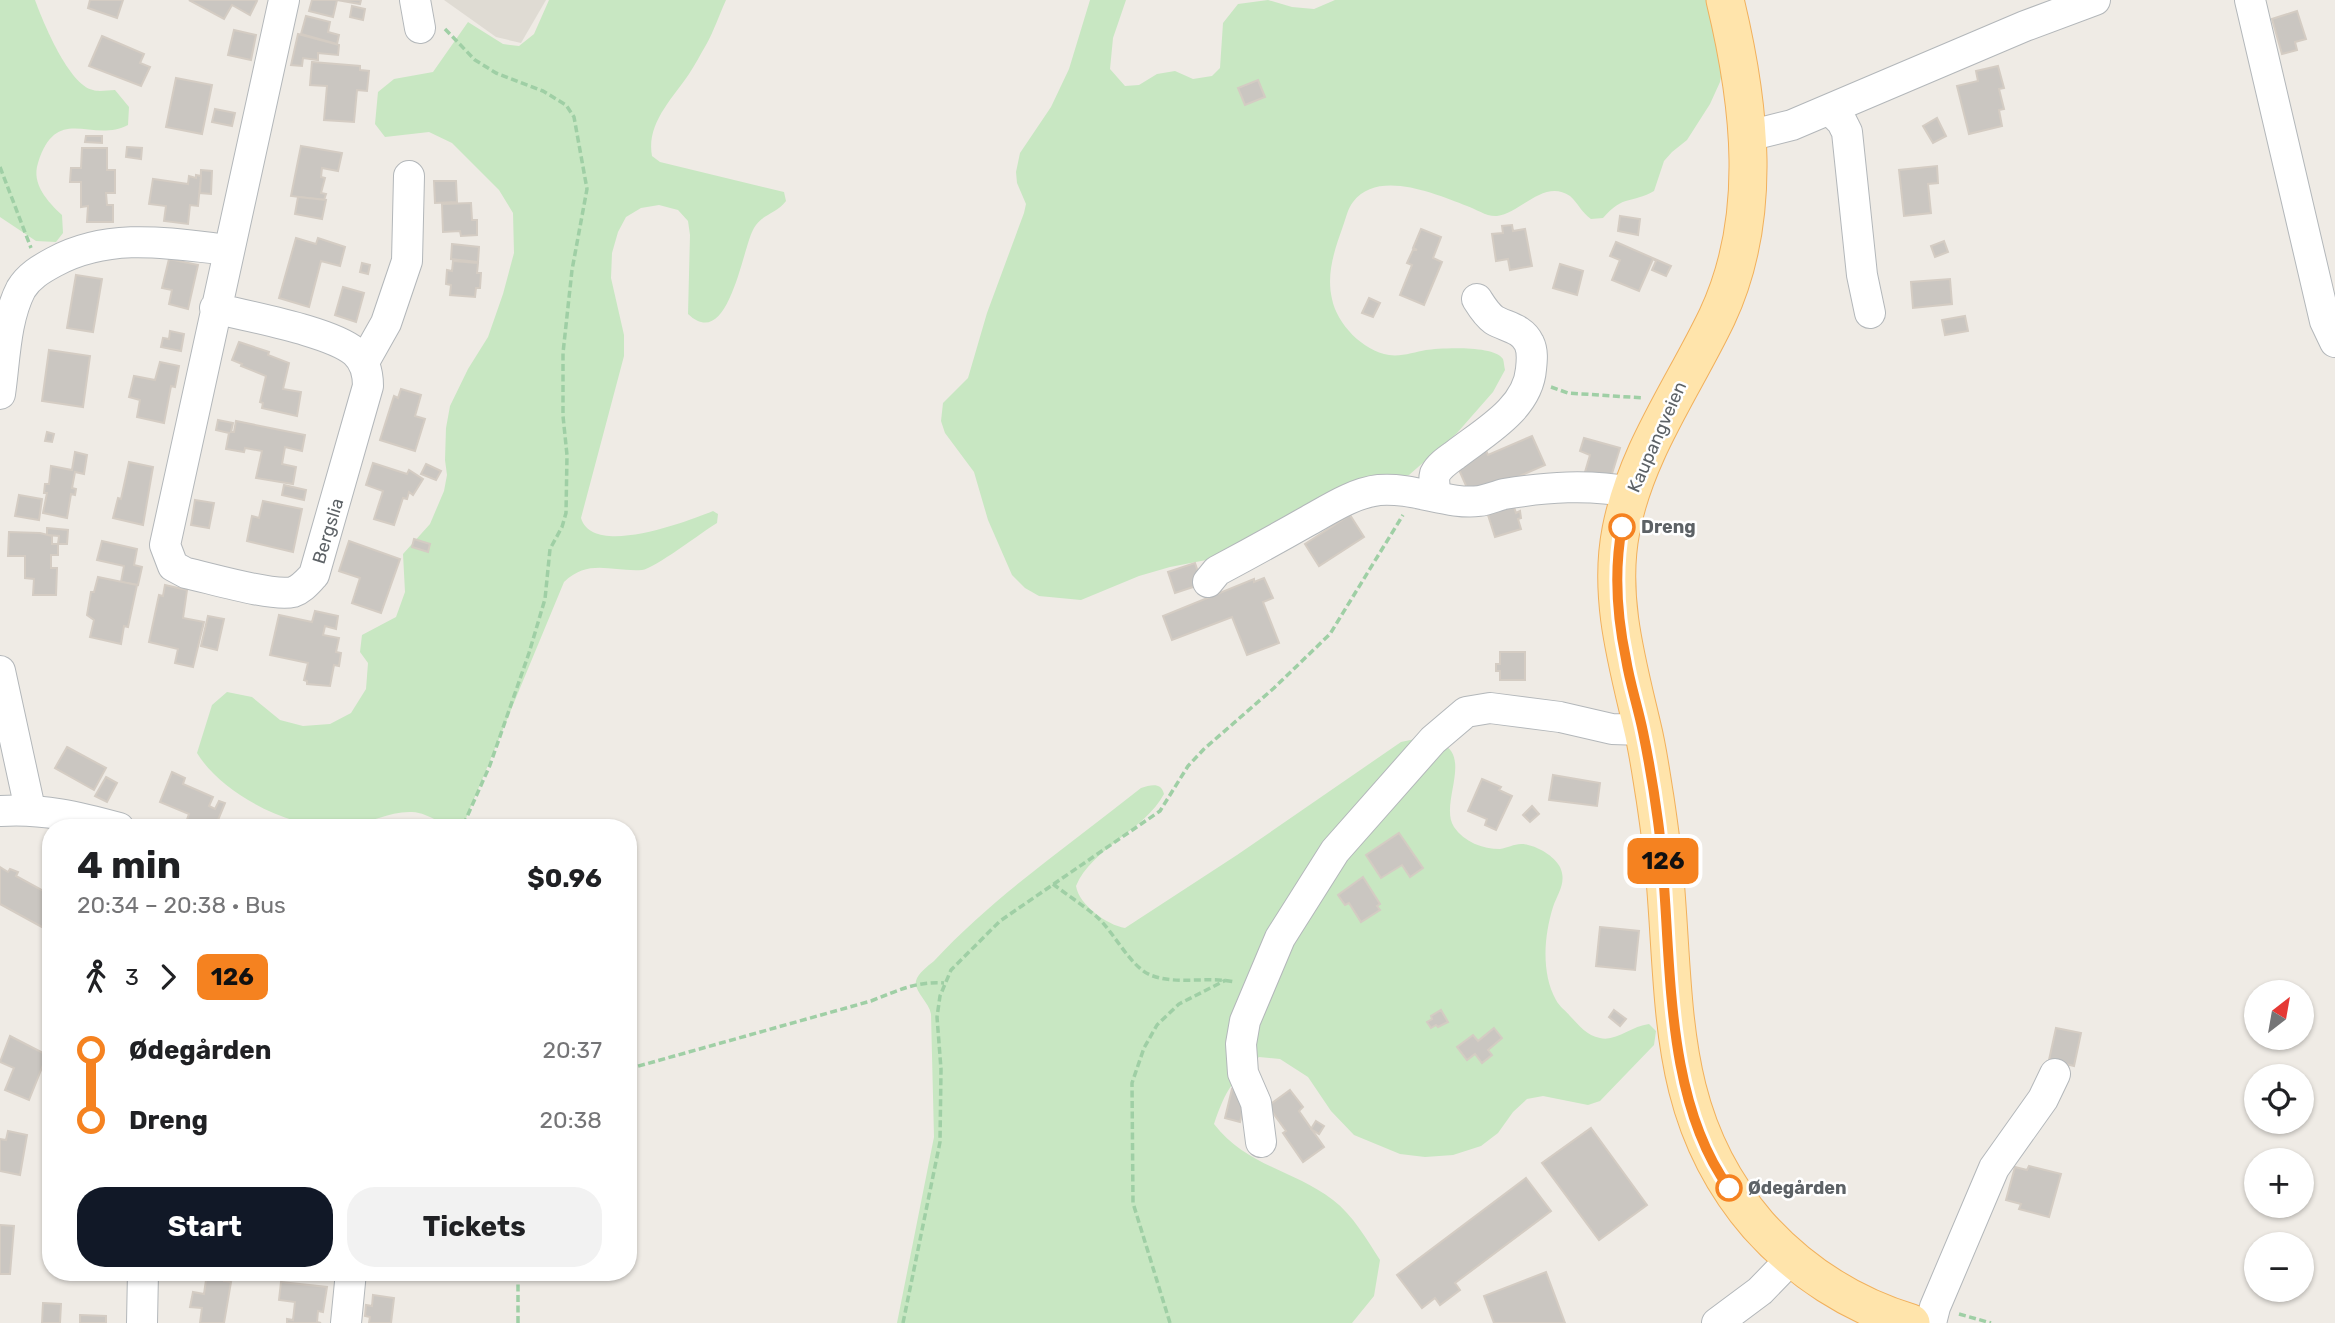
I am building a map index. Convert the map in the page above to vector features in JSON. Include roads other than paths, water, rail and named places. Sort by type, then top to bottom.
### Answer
[{"type":"main road","name":"Kaupangveien","points":[[1725,0],[1744,94],[1748,136],[1747,204],[1741,240],[1729,286],[1717,317],[1670,402],[1631,492],[1619,540],[1618,608],[1626,660],[1643,730],[1665,876],[1676,1037],[1691,1107],[1703,1140],[1724,1181],[1745,1209],[1791,1259],[1845,1295],[1868,1307],[1926,1318]]},
{"type":"street","name":"Bergslia","points":[[284,0],[165,545],[173,566],[186,573],[276,592],[293,592],[305,586],[314,575],[368,386],[364,362]]},
{"type":"street","points":[[1748,136],[1792,125],[2025,26],[2095,0]]},
{"type":"street","points":[[2250,0],[2325,321],[2335,342]]},
{"type":"street","points":[[1830,110],[1842,122],[1847,132],[1862,275],[1870,313]]},
{"type":"street","points":[[215,308],[326,337],[355,352],[364,362],[386,323],[407,261],[409,176]]},
{"type":"street","points":[[0,394],[15,305],[22,288],[42,268],[62,257],[92,247],[120,242],[152,241],[228,250]]},
{"type":"street","points":[[1430,494],[1436,474],[1443,465],[1513,408],[1531,378],[1532,355],[1529,342],[1522,333],[1497,322],[1487,314],[1476,299]]},
{"type":"street","points":[[1208,582],[1217,571],[1347,500],[1377,491],[1407,490],[1463,501],[1479,501],[1500,495],[1567,486],[1611,488],[1631,492]]},
{"type":"street","points":[[0,671],[30,809]]},
{"type":"street","points":[[1261,1142],[1256,1103],[1243,1073],[1241,1044],[1245,1021],[1280,937],[1335,851],[1433,740],[1466,712],[1490,708],[1510,709],[1612,729],[1643,730]]},
{"type":"street","points":[[0,811],[30,809],[88,819]]},
{"type":"street","points":[[1926,1318],[1994,1168],[2043,1099],[2055,1074]]},
{"type":"street","points":[[1717,1323],[1760,1291],[1791,1259]]},
{"type":"street","points":[[142,1323],[143,1281]]},
{"type":"street","points":[[346,1323],[350,1281]]},
{"type":"place","name":"Dreng","points":[[1622,527]]},
{"type":"place","name":"Ødegården","points":[[1729,1188]]}]
